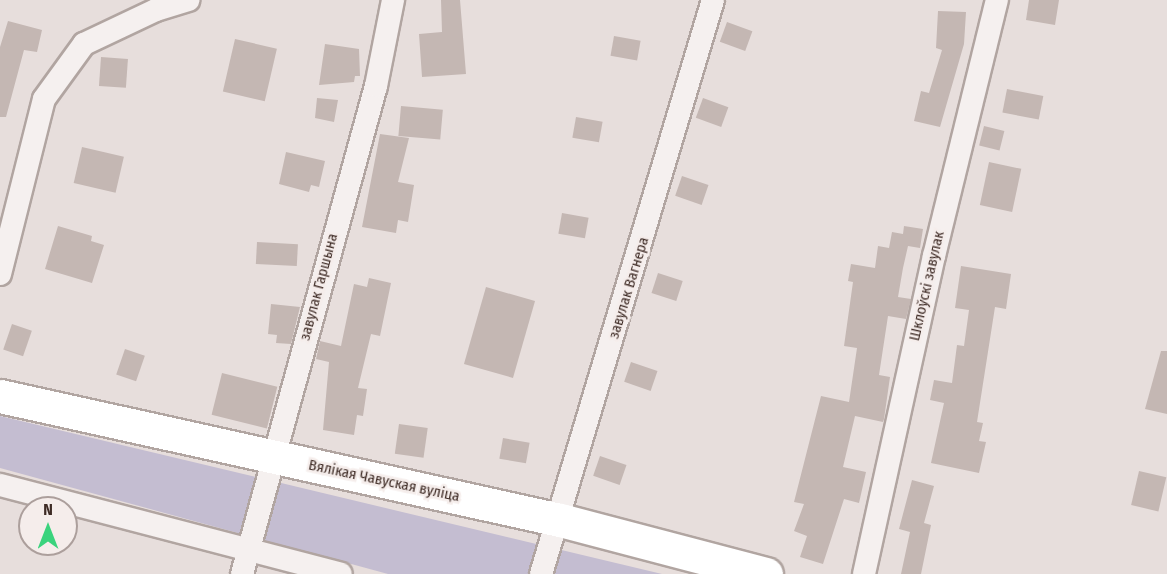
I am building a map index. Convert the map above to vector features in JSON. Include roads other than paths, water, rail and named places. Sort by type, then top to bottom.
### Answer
[{"type":"main road","name":"Вялікая Чавуская вуліца","points":[[0,396],[560,520],[766,574]]},
{"type":"street","points":[[0,274],[44,99],[84,44],[156,10],[189,0]]},
{"type":"street","name":"завулак Гаршына","points":[[242,574],[376,86],[393,0]]},
{"type":"street","name":"завулак Вагнера","points":[[541,574],[560,520],[712,0]]},
{"type":"street","name":"Шклоўскі завулак","points":[[864,574],[934,256],[997,0]]},
{"type":"street","points":[[0,485],[249,548],[341,574]]}]
